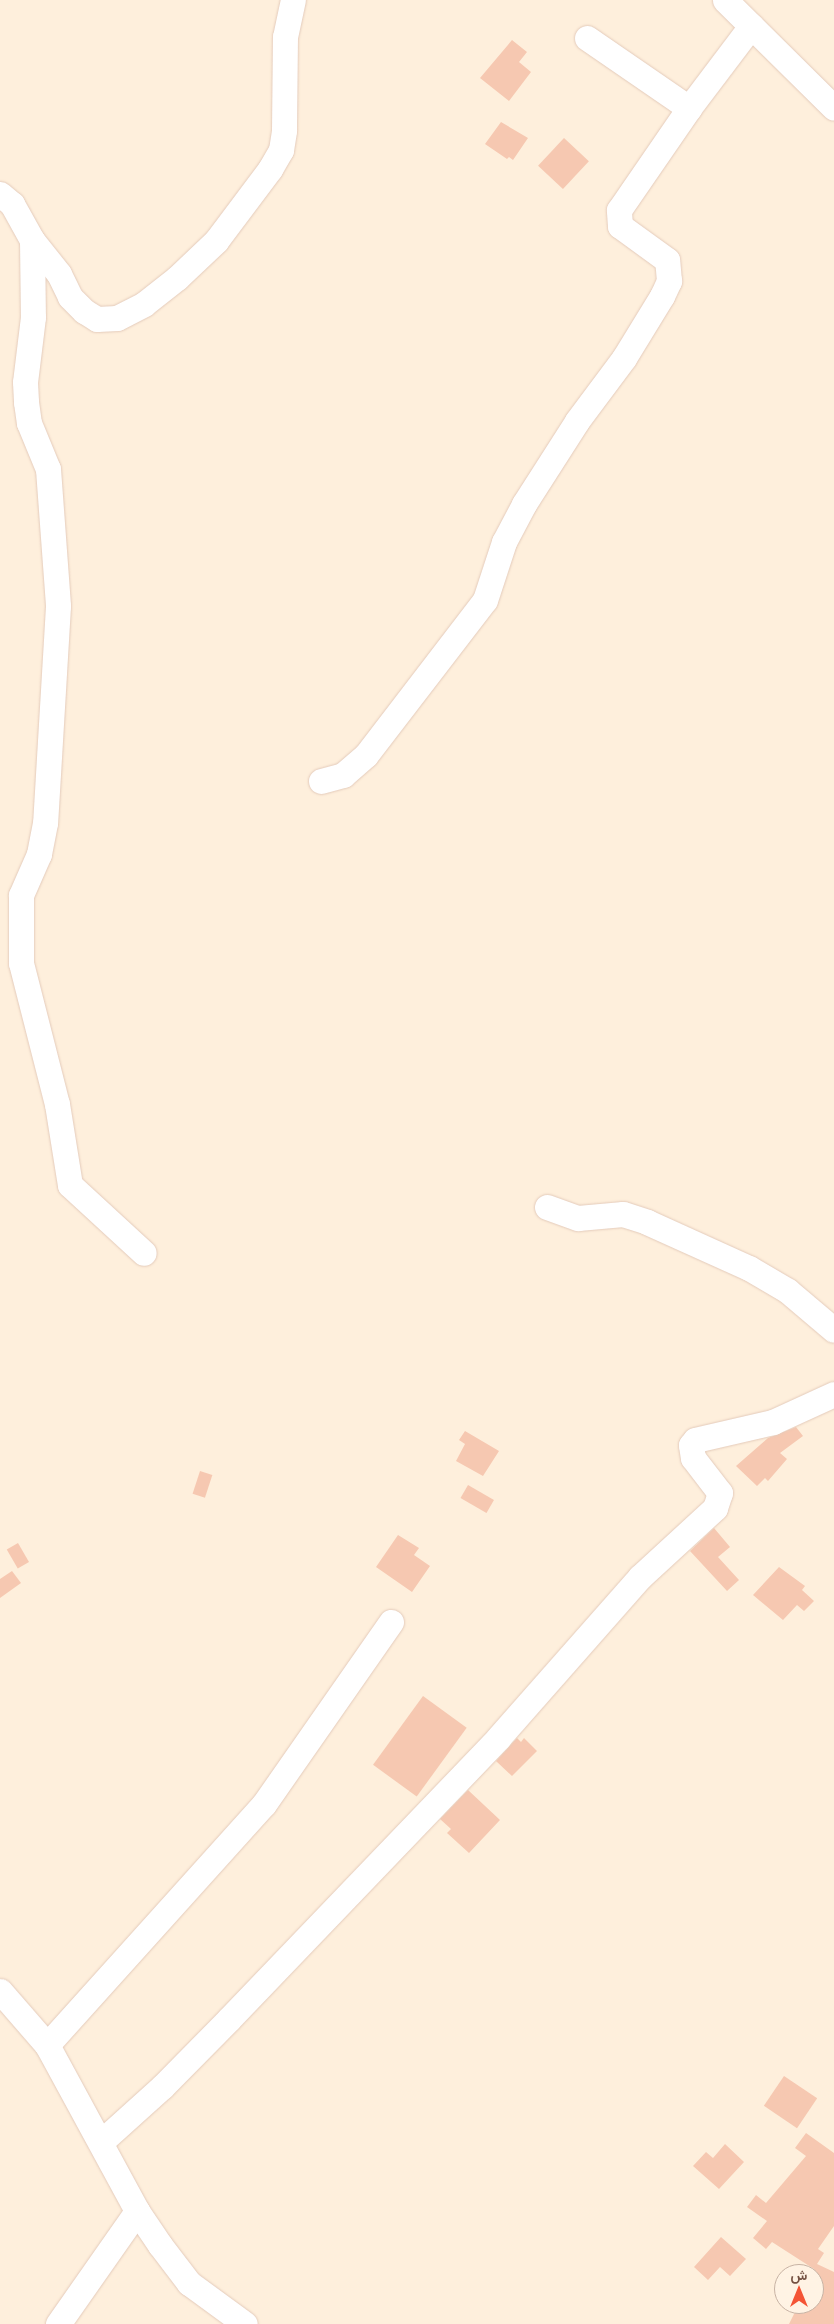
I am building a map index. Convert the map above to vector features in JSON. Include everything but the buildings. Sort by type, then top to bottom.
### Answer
[{"type":"street","points":[[0,194],[12,204],[32,240],[59,274],[70,297],[84,311],[97,319],[117,318],[144,304],[177,278],[216,241],[270,169],[281,150],[284,130],[285,37],[293,0]]},
{"type":"street","points":[[321,780],[343,775],[366,755],[485,600],[504,542],[524,504],[577,421],[624,358],[662,296],[669,281],[667,260],[620,226],[619,210],[689,108],[741,10],[834,108]]},
{"type":"street","points":[[587,38],[689,108]]},
{"type":"street","points":[[32,240],[33,317],[26,396],[29,423],[46,459],[51,484],[58,606],[45,823],[39,854],[21,895],[21,963],[57,1104],[70,1185],[144,1253]]},
{"type":"street","points":[[547,1207],[578,1218],[623,1214],[647,1222],[749,1268],[788,1291],[834,1330]]},
{"type":"street","points":[[102,2141],[162,2087],[229,2019],[499,1738],[640,1577],[715,1508],[720,1493],[693,1458],[691,1445],[695,1440],[773,1422],[834,1394]]},
{"type":"street","points":[[47,2044],[264,1804],[390,1622]]},
{"type":"street","points":[[0,1991],[47,2044],[102,2141],[137,2211],[190,2283],[222,2310],[245,2324]]},
{"type":"street","points":[[58,2324],[137,2211]]}]
